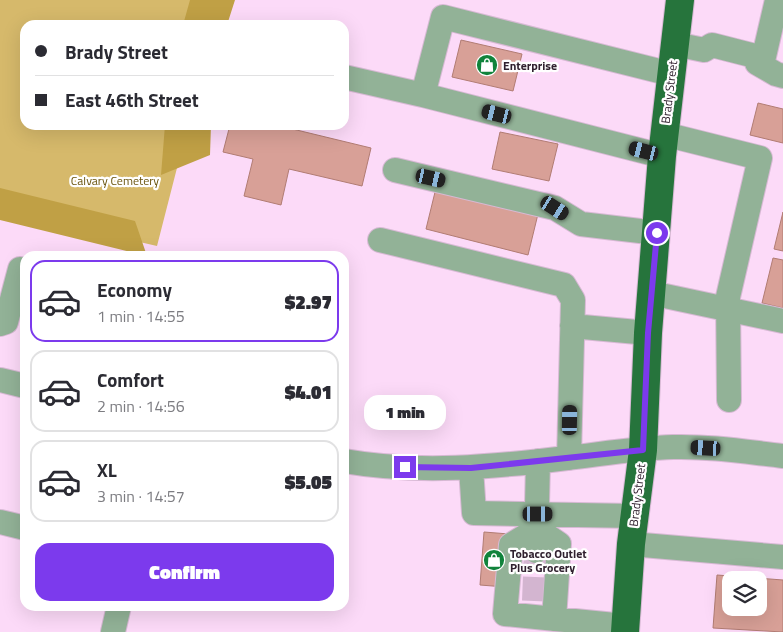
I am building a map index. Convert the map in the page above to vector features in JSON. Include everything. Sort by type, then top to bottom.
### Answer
[{"type":"highway","name":"Brady Street","points":[[625,629],[634,516],[643,450],[648,333],[663,145],[680,0]]},
{"type":"street","points":[[675,44],[704,50],[710,59],[750,69],[772,69],[777,0]]},
{"type":"street","points":[[423,95],[443,17],[671,74]]},
{"type":"street","points":[[349,78],[663,145],[760,158],[728,297],[729,400]]},
{"type":"street","points":[[395,170],[555,208],[581,224],[657,233]]},
{"type":"street","points":[[380,240],[564,285],[573,300],[569,458]]},
{"type":"street","points":[[0,324],[6,322],[20,269]]},
{"type":"street","points":[[652,293],[783,321]]},
{"type":"street","points":[[572,326],[648,333]]},
{"type":"street","points":[[0,380],[20,385]]},
{"type":"street","points":[[349,461],[405,467],[471,468],[673,447],[723,449],[783,456]]},
{"type":"street","points":[[537,531],[538,461]]},
{"type":"street","points":[[471,468],[474,513],[537,531],[559,544],[540,612]]},
{"type":"street","points":[[625,629],[540,612],[505,614],[511,545],[537,531],[634,516]]},
{"type":"street","points":[[0,522],[20,527]]},
{"type":"street","points":[[632,544],[783,557]]},
{"type":"street","points":[[112,632],[118,611]]},
{"type":"green space","name":"Calvary Cemetery","points":[[0,0],[220,0],[214,20],[20,20],[20,130],[187,130],[157,246],[0,210]]},
{"type":"shaded area","points":[[190,0],[235,0],[229,20],[184,20]]},
{"type":"shaded area","points":[[165,130],[211,130],[210,155],[161,175]]},
{"type":"shaded area","points":[[0,188],[135,221],[145,251],[127,251],[0,220]]},
{"type":"building","name":"Enterprise","points":[[461,40],[522,54],[513,91],[452,77]]},
{"type":"building","points":[[758,103],[783,109],[783,143],[750,135]]},
{"type":"building","points":[[229,130],[297,130],[371,148],[362,186],[289,169],[281,205],[244,196],[253,159],[223,152]]},
{"type":"building","points":[[500,132],[558,144],[549,181],[492,169]]},
{"type":"building","points":[[436,188],[538,214],[528,255],[426,229]]},
{"type":"building","points":[[783,212],[783,251],[774,249]]},
{"type":"building","points":[[773,258],[783,260],[783,308],[762,303]]},
{"type":"building","name":"Tobacco Outlet Plus Grocery","points":[[484,532],[509,534],[505,587],[480,585]]},
{"type":"building","points":[[717,575],[722,575],[722,616],[767,616],[767,579],[783,580],[783,632],[713,628]]},
{"type":"tunnel","points":[[534,601],[536,551]]},
{"type":"place","name":"Enterprise","points":[[487,65]]},
{"type":"place","name":"Tobacco Outlet Plus Grocery","points":[[494,560]]},
{"type":"route","points":[[405,467],[471,468],[643,450],[648,333],[657,233]]}]
